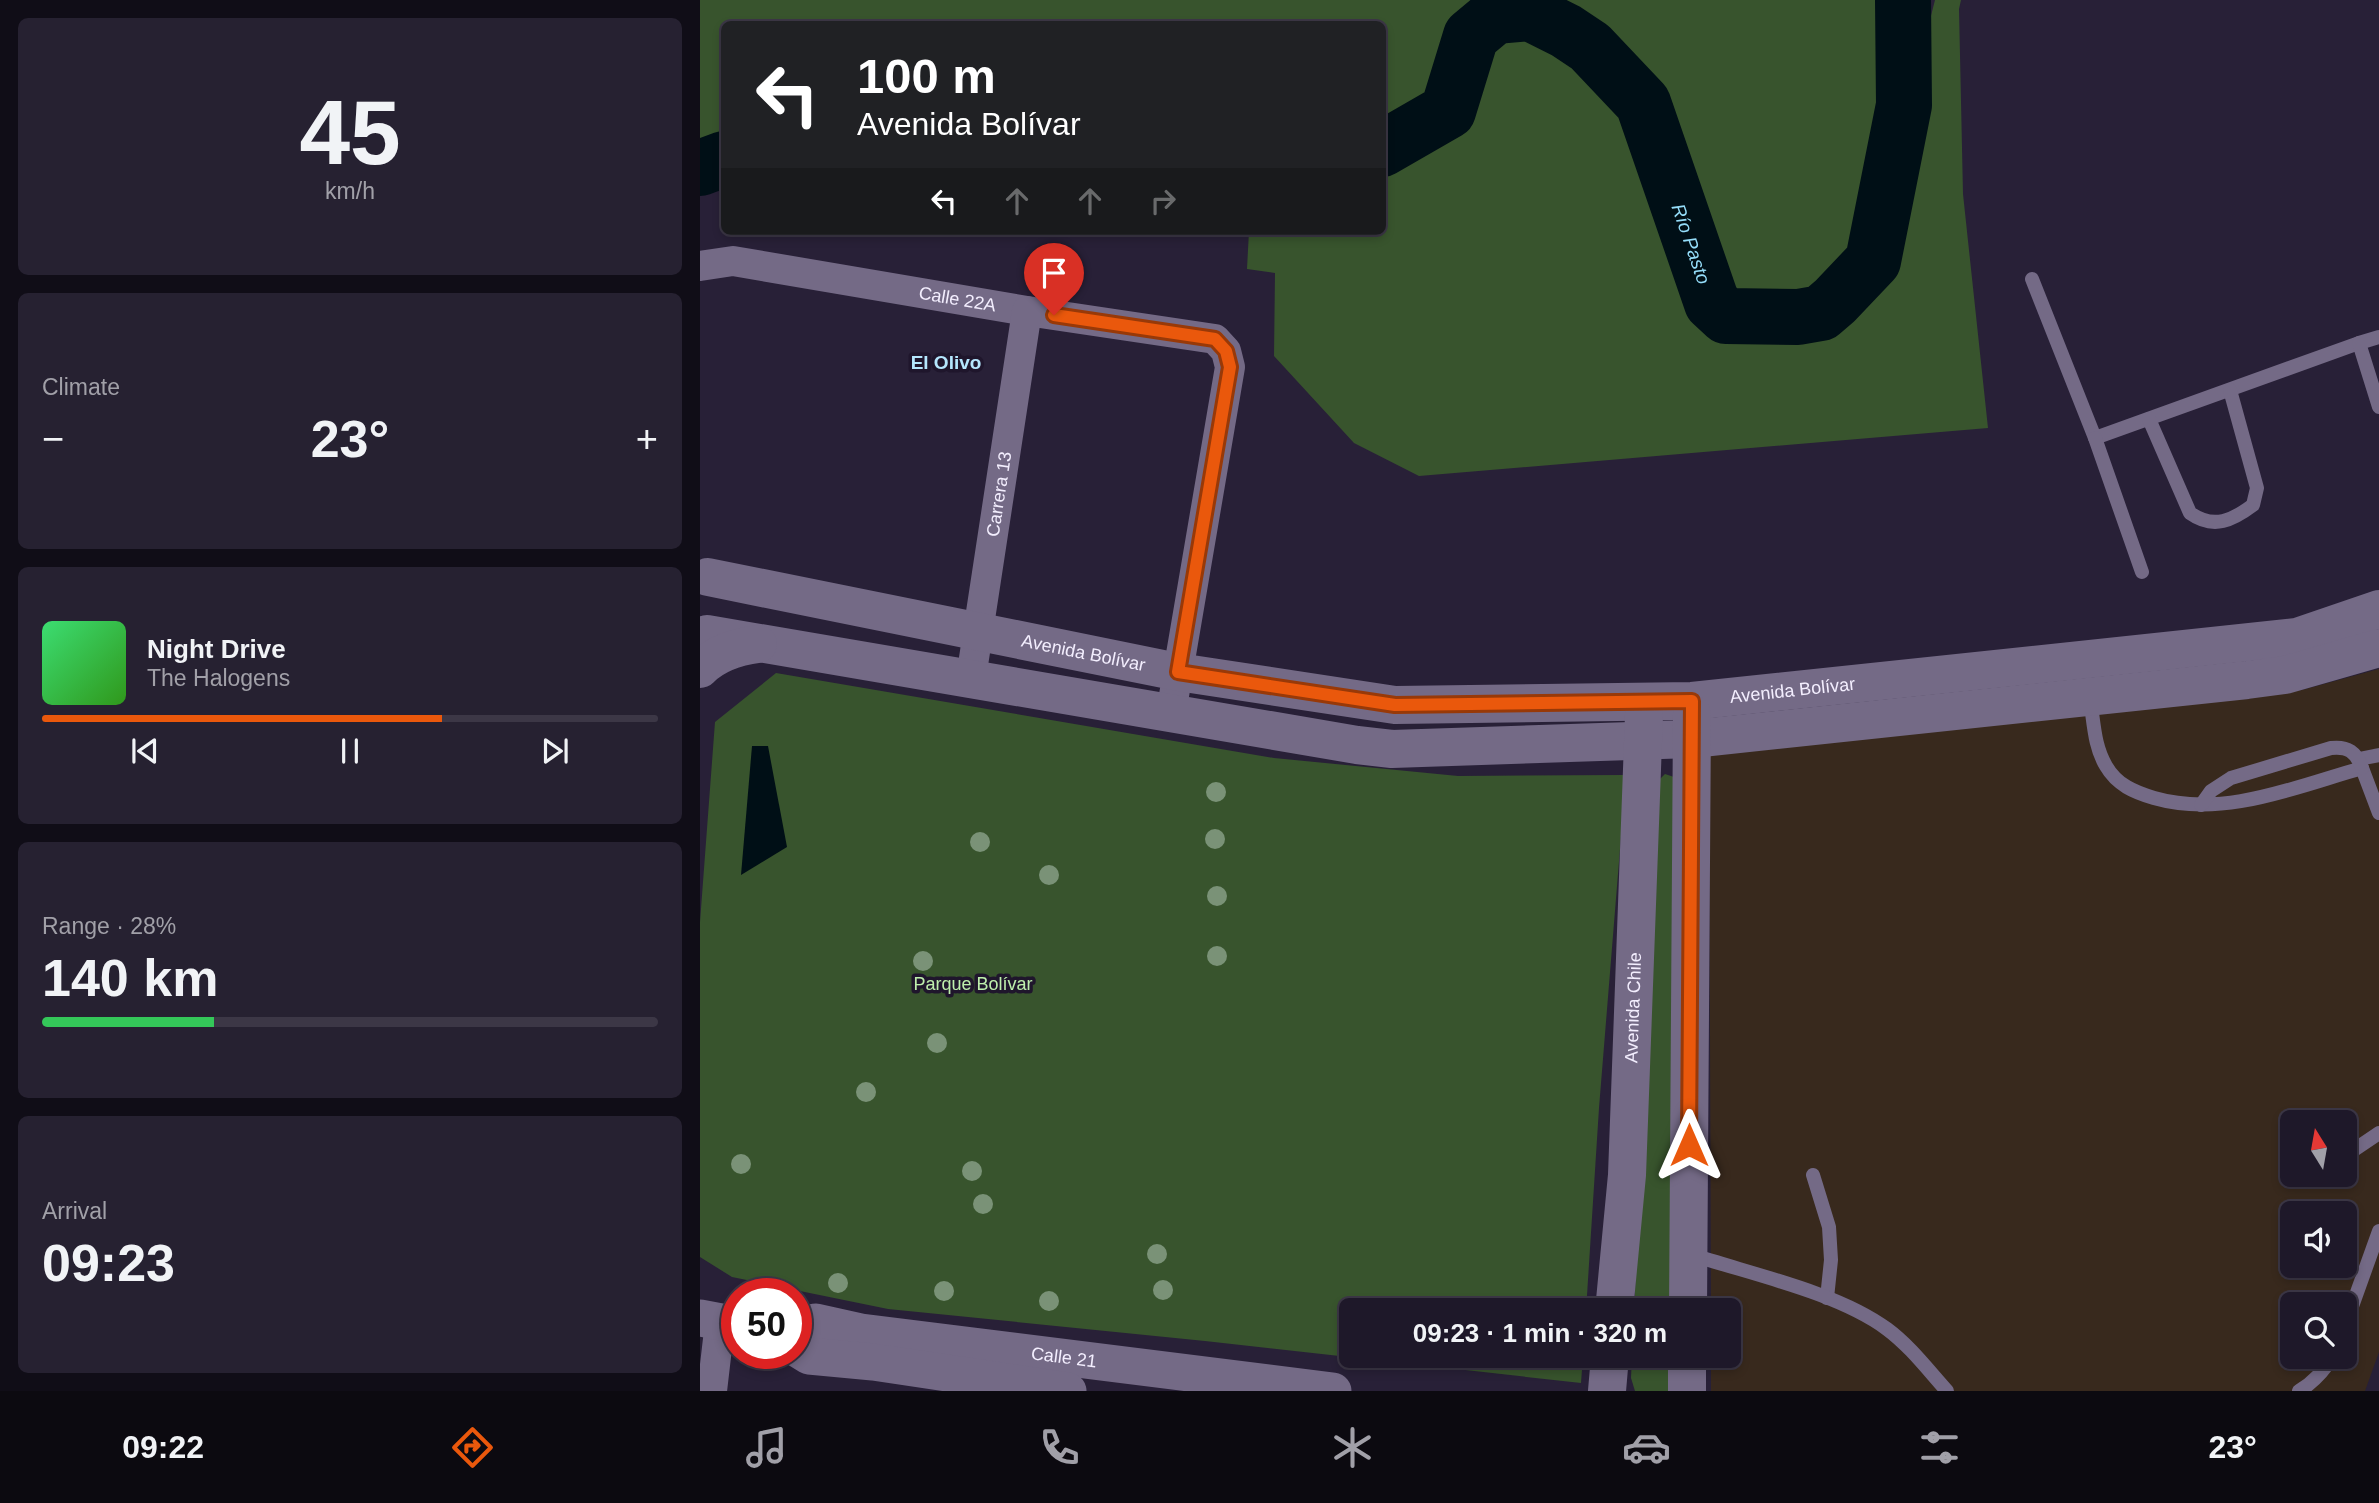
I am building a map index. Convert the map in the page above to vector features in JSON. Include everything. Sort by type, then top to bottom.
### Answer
[{"type":"main road","name":"Avenida Bolívar","points":[[704,575],[1178,672],[1395,705],[1692,701],[2297,637],[2379,609]]},
{"type":"main road","points":[[704,575],[716,587],[720,600],[720,612],[702,647],[708,661],[736,647],[768,643],[1392,749],[1692,739],[2285,674],[2379,648]]},
{"type":"main road","points":[[1688,1298],[1692,701]]},
{"type":"main road","name":"Avenida Chile","points":[[1615,1298],[1627,1175],[1645,742],[1644,703]]},
{"type":"main road","points":[[1607,1391],[1609,1368]]},
{"type":"main road","points":[[1687,1368],[1687,1391]]},
{"type":"street","name":"Calle 22A","points":[[700,266],[733,261],[1027,311],[1215,339],[1226,351],[1230,367],[1178,672]]},
{"type":"street","name":"Carrera 13","points":[[971,678],[1027,311]]},
{"type":"street","points":[[1171,713],[1178,672]]},
{"type":"street","points":[[712,1391],[714,1319]]},
{"type":"street","name":"Calle 21","points":[[812,1323],[861,1332],[1333,1391]]},
{"type":"street","name":"Calle 21","points":[[812,1356],[873,1362],[1068,1391]]},
{"type":"lane","points":[[2032,279],[2095,438],[2142,572]]},
{"type":"lane","points":[[2095,438],[2379,337]]},
{"type":"lane","points":[[2359,343],[2379,407]]},
{"type":"lane","points":[[2149,419],[2190,513],[2202,521],[2232,520],[2253,505],[2257,488],[2230,390]]},
{"type":"lane","points":[[2090,696],[2096,742],[2107,768],[2128,789],[2165,801],[2201,805],[2243,802],[2379,755]]},
{"type":"lane","points":[[2201,805],[2211,791],[2231,778],[2331,748],[2344,747],[2360,763],[2379,813]]},
{"type":"lane","points":[[2357,1148],[2379,1133]]},
{"type":"lane","points":[[1813,1175],[1829,1227],[1831,1259],[1827,1298]]},
{"type":"lane","points":[[2357,1292],[2379,1231]]},
{"type":"lane","points":[[1688,1254],[1860,1311],[1889,1331],[1947,1391]]},
{"type":"lane","points":[[2299,1391],[2323,1369]]},
{"type":"shaded area","points":[[2379,669],[2379,1352],[2365,1391],[1711,1391],[1711,1368],[1741,1368],[1741,1298],[1711,1298],[1709,756],[2302,690]]},
{"type":"shaded area","points":[[752,746],[768,746],[787,847],[741,875]]},
{"type":"green space","points":[[700,0],[1505,0],[1468,23],[1445,104],[1386,139],[1386,21],[721,21],[721,147],[700,156]]},
{"type":"green space","points":[[1539,0],[1890,0],[1895,102],[1856,262],[1811,305],[1721,309],[1675,191],[1648,99],[1575,18]]},
{"type":"green space","points":[[1935,0],[1961,0],[1963,194],[1988,428],[1419,476],[1354,443],[1274,356],[1275,273],[1247,269],[1249,235],[1386,235],[1386,155],[1458,116],[1473,48],[1500,22],[1537,25],[1601,64],[1641,123],[1698,294],[1724,322],[1826,319],[1869,279],[1892,233],[1916,75]]},
{"type":"green space","name":"Parque Bolívar","points":[[776,673],[1274,758],[1458,776],[1626,775],[1587,1298],[1339,1298],[1339,1356],[888,1309],[812,1293],[812,1278],[732,1277],[700,1257],[700,922],[715,722]]},
{"type":"green space","points":[[1665,774],[1674,777],[1679,1298],[1635,1298],[1660,779]]},
{"type":"green space","name":"Parque Bolívar","points":[[1447,1368],[1582,1368],[1581,1383]]},
{"type":"green space","points":[[1631,1368],[1679,1368],[1676,1391],[1635,1391]]},
{"type":"waterway","name":"Río Pasto","points":[[1386,147],[1448,111],[1471,36],[1495,16],[1530,13],[1590,47],[1643,103],[1712,303],[1726,316],[1798,317],[1821,313],[1873,261],[1904,105],[1903,0]]},
{"type":"waterway","name":"Río Pasto","points":[[700,168],[721,160]]},
{"type":"district","name":"El Olivo","points":[[946,362]]},
{"type":"route","points":[[1054,315],[1215,339],[1226,351],[1230,367],[1178,672],[1395,705],[1692,701],[1689,1145]]}]
